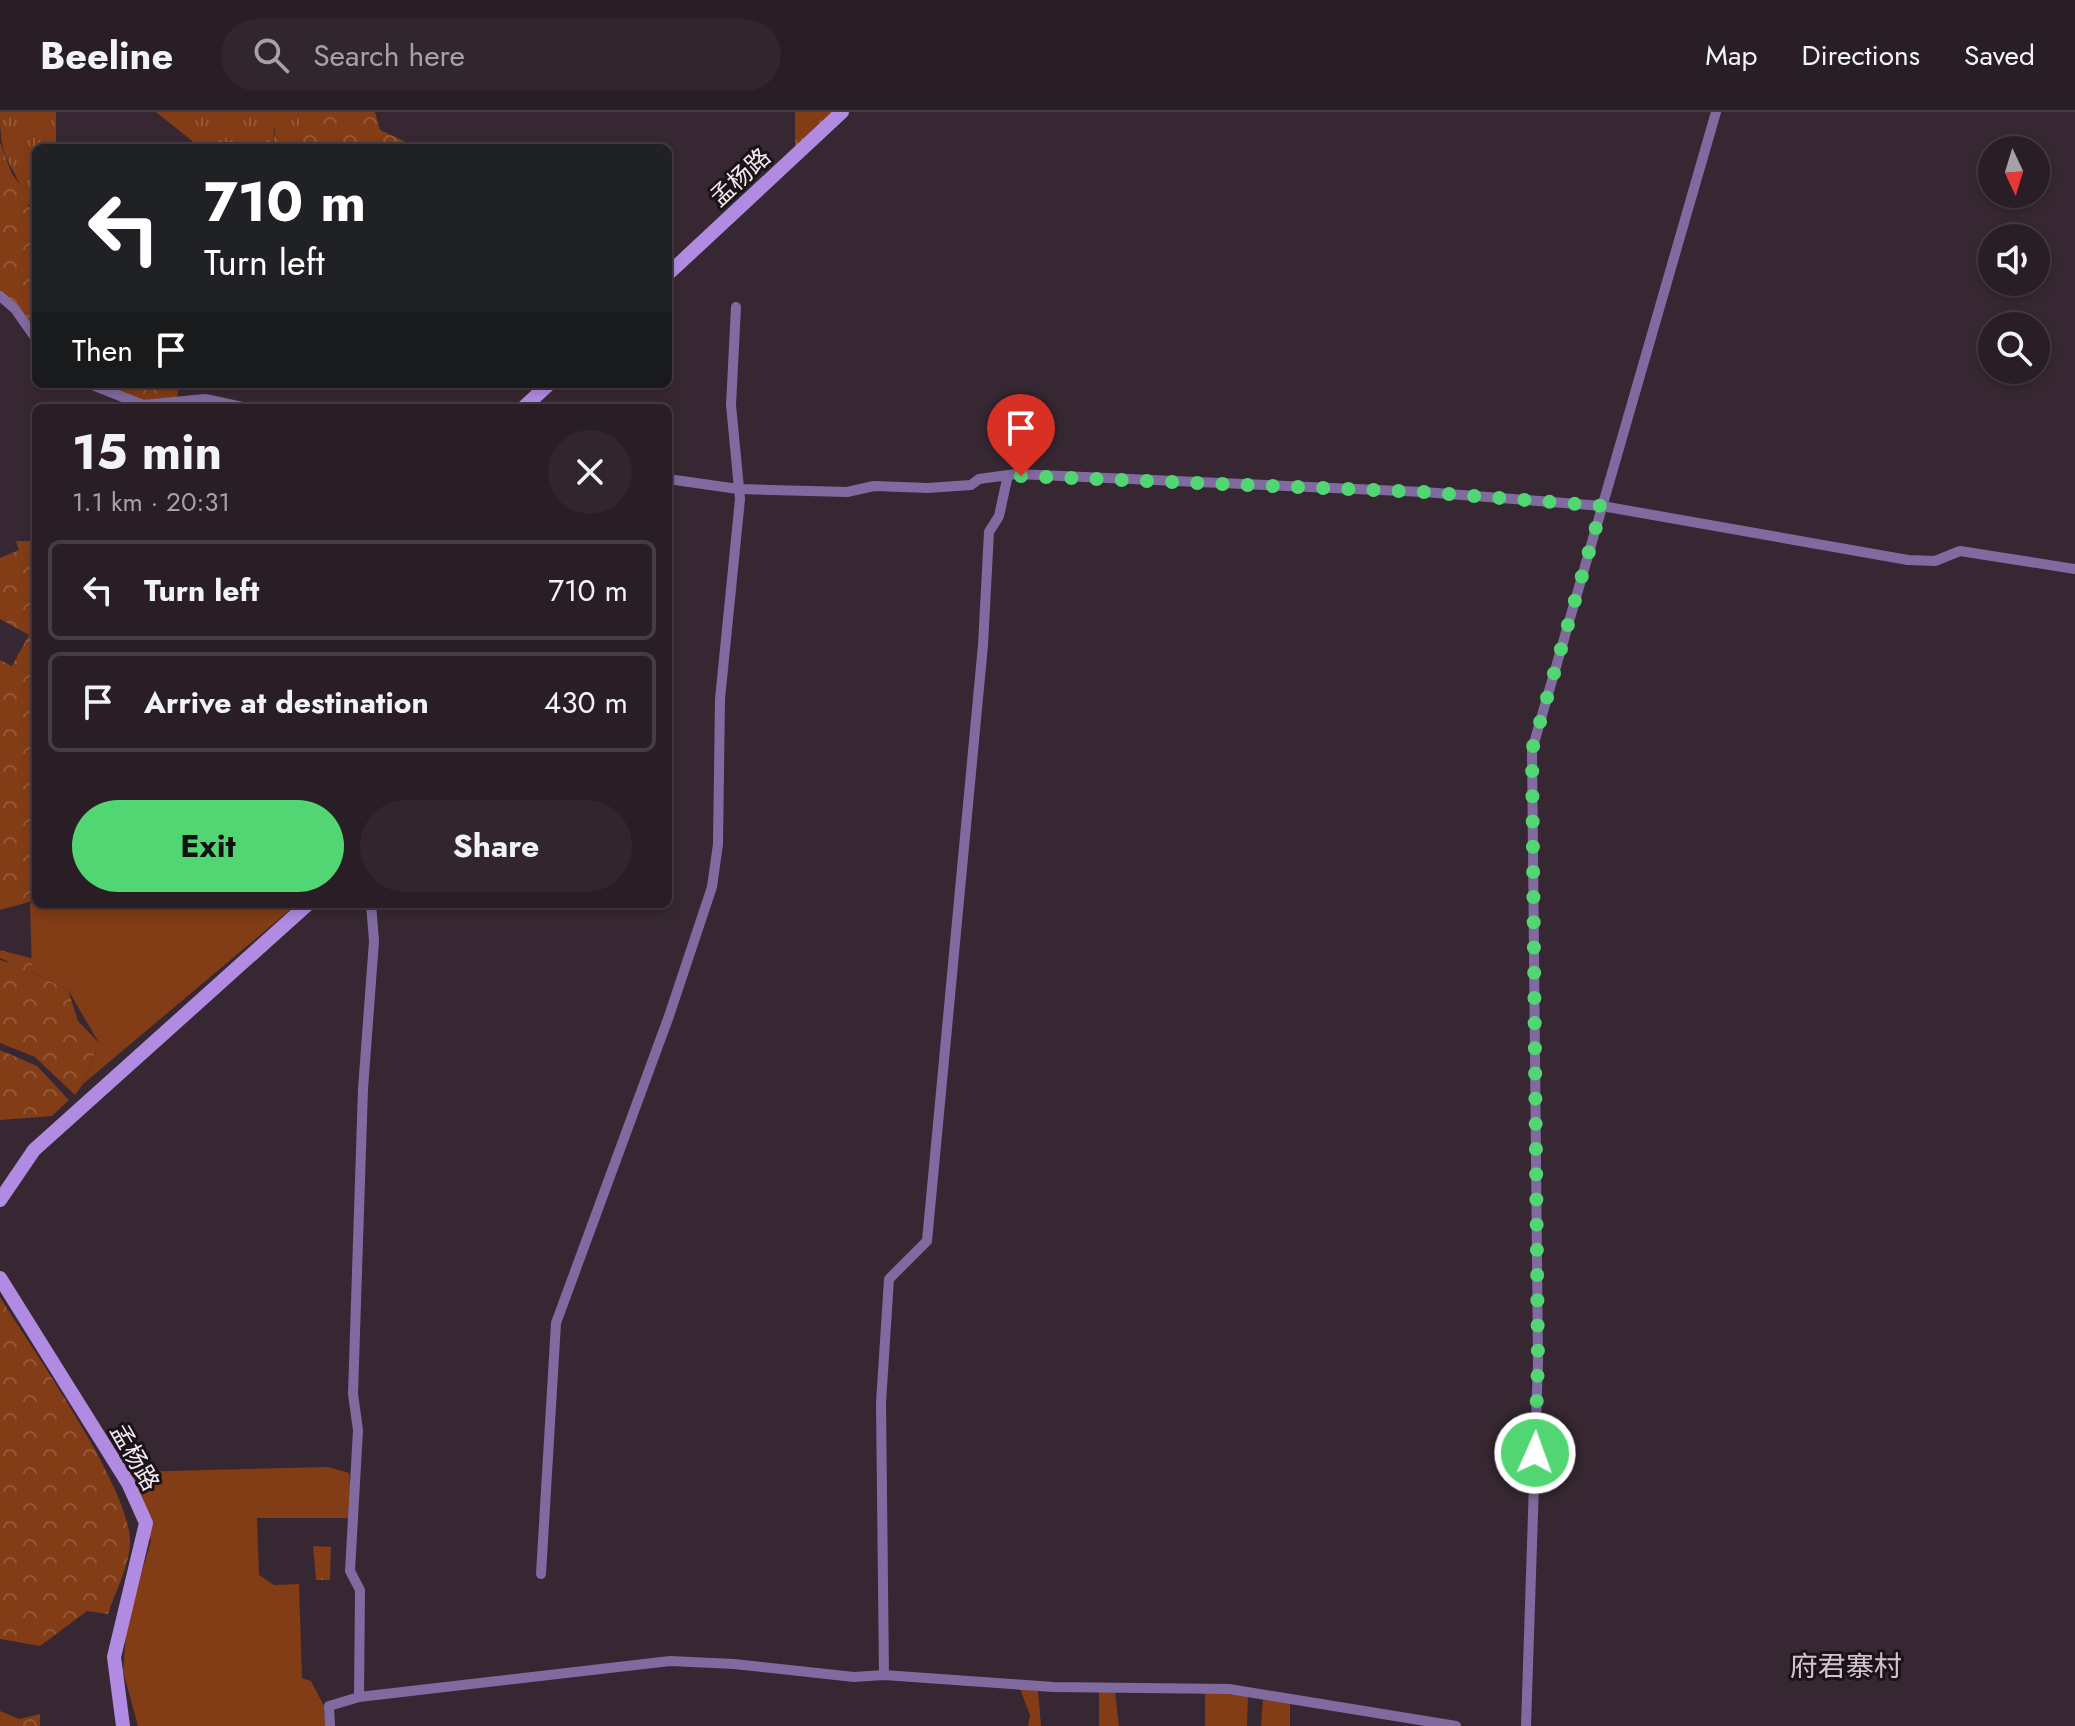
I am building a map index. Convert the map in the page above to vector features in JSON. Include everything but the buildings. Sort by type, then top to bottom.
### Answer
[{"type":"main road","name":"孟杨路","points":[[672,270],[842,112]]},
{"type":"main road","points":[[527,404],[545,388]]},
{"type":"main road","points":[[0,1200],[34,1150],[304,908]]},
{"type":"main road","name":"孟杨路","points":[[0,1278],[128,1483],[146,1523],[114,1657],[123,1726]]},
{"type":"street","points":[[1526,1726],[1538,1362],[1532,750],[1716,112]]},
{"type":"street","points":[[0,296],[15,309],[32,333]]},
{"type":"street","points":[[541,1574],[556,1323],[669,1016],[712,887],[718,844],[720,699],[738,489],[737,439],[731,405],[736,307]]},
{"type":"street","points":[[100,388],[140,404]]},
{"type":"street","points":[[153,404],[205,399],[228,404]]},
{"type":"street","points":[[1003,497],[1008,475]]},
{"type":"street","points":[[884,1675],[881,1403],[889,1279],[927,1241],[983,645],[989,532],[999,516],[1008,475]]},
{"type":"street","points":[[672,480],[738,489],[847,492],[874,486],[928,488],[971,485],[979,479],[1008,475],[1424,492],[1602,506],[1908,560],[1935,561],[1960,551],[2075,569]]},
{"type":"street","points":[[359,1697],[360,1590],[350,1571],[356,1517],[356,1277],[374,941],[371,908]]},
{"type":"street","points":[[330,1726],[329,1706],[359,1697],[670,1661],[854,1677],[884,1675],[1053,1687],[1229,1689],[1456,1726]]},
{"type":"green space","points":[[0,112],[56,112],[56,144],[32,144],[32,208],[4,151]]},
{"type":"green space","points":[[156,112],[298,112],[300,129],[287,138],[274,128],[273,144],[196,144]]},
{"type":"green space","points":[[298,112],[375,112],[380,130],[410,144],[273,144],[275,127],[287,137],[300,129]]},
{"type":"green space","points":[[795,112],[833,112],[795,147]]},
{"type":"green space","points":[[0,142],[12,174],[29,196],[28,206],[32,208],[32,329],[0,294]]},
{"type":"green space","points":[[101,388],[178,388],[177,398],[135,404]]},
{"type":"green space","points":[[16,541],[32,541],[32,557],[29,560],[32,562],[32,901],[0,910],[0,660],[12,666],[29,635],[0,619],[0,558],[19,550]]},
{"type":"green space","points":[[32,903],[32,908],[292,908],[83,1084],[99,1043],[68,990],[32,972],[30,904]]},
{"type":"green space","points":[[0,950],[34,959],[32,972],[68,990],[78,1021],[99,1043],[83,1084],[75,1095],[35,1057],[0,1043],[0,960],[11,963],[0,958]]},
{"type":"green space","points":[[0,1050],[37,1066],[69,1100],[52,1116],[0,1120]]},
{"type":"green space","points":[[0,1297],[98,1456],[127,1520],[130,1544],[108,1614],[87,1611],[40,1646],[0,1639]]},
{"type":"green space","points":[[328,1467],[349,1473],[353,1518],[257,1518],[259,1575],[274,1585],[299,1584],[302,1678],[311,1681],[324,1706],[325,1726],[138,1726],[123,1671],[127,1620],[151,1541],[130,1472]]},
{"type":"green space","points":[[313,1546],[331,1547],[330,1580],[316,1580]]},
{"type":"green space","points":[[1020,1689],[1038,1690],[1041,1726],[1028,1726],[1030,1715]]},
{"type":"green space","points":[[1099,1691],[1115,1691],[1119,1726],[1099,1726]]},
{"type":"green space","points":[[1205,1692],[1248,1696],[1247,1726],[1205,1726]]},
{"type":"green space","points":[[1263,1698],[1290,1702],[1290,1726],[1261,1726]]},
{"type":"green space","points":[[0,1711],[19,1719],[40,1714],[40,1726],[0,1726]]},
{"type":"district","name":"府君寨村","points":[[1846,1666]]},
{"type":"route","points":[[1021,476],[1424,492],[1602,506],[1532,750],[1538,1362],[1535,1453]]}]
